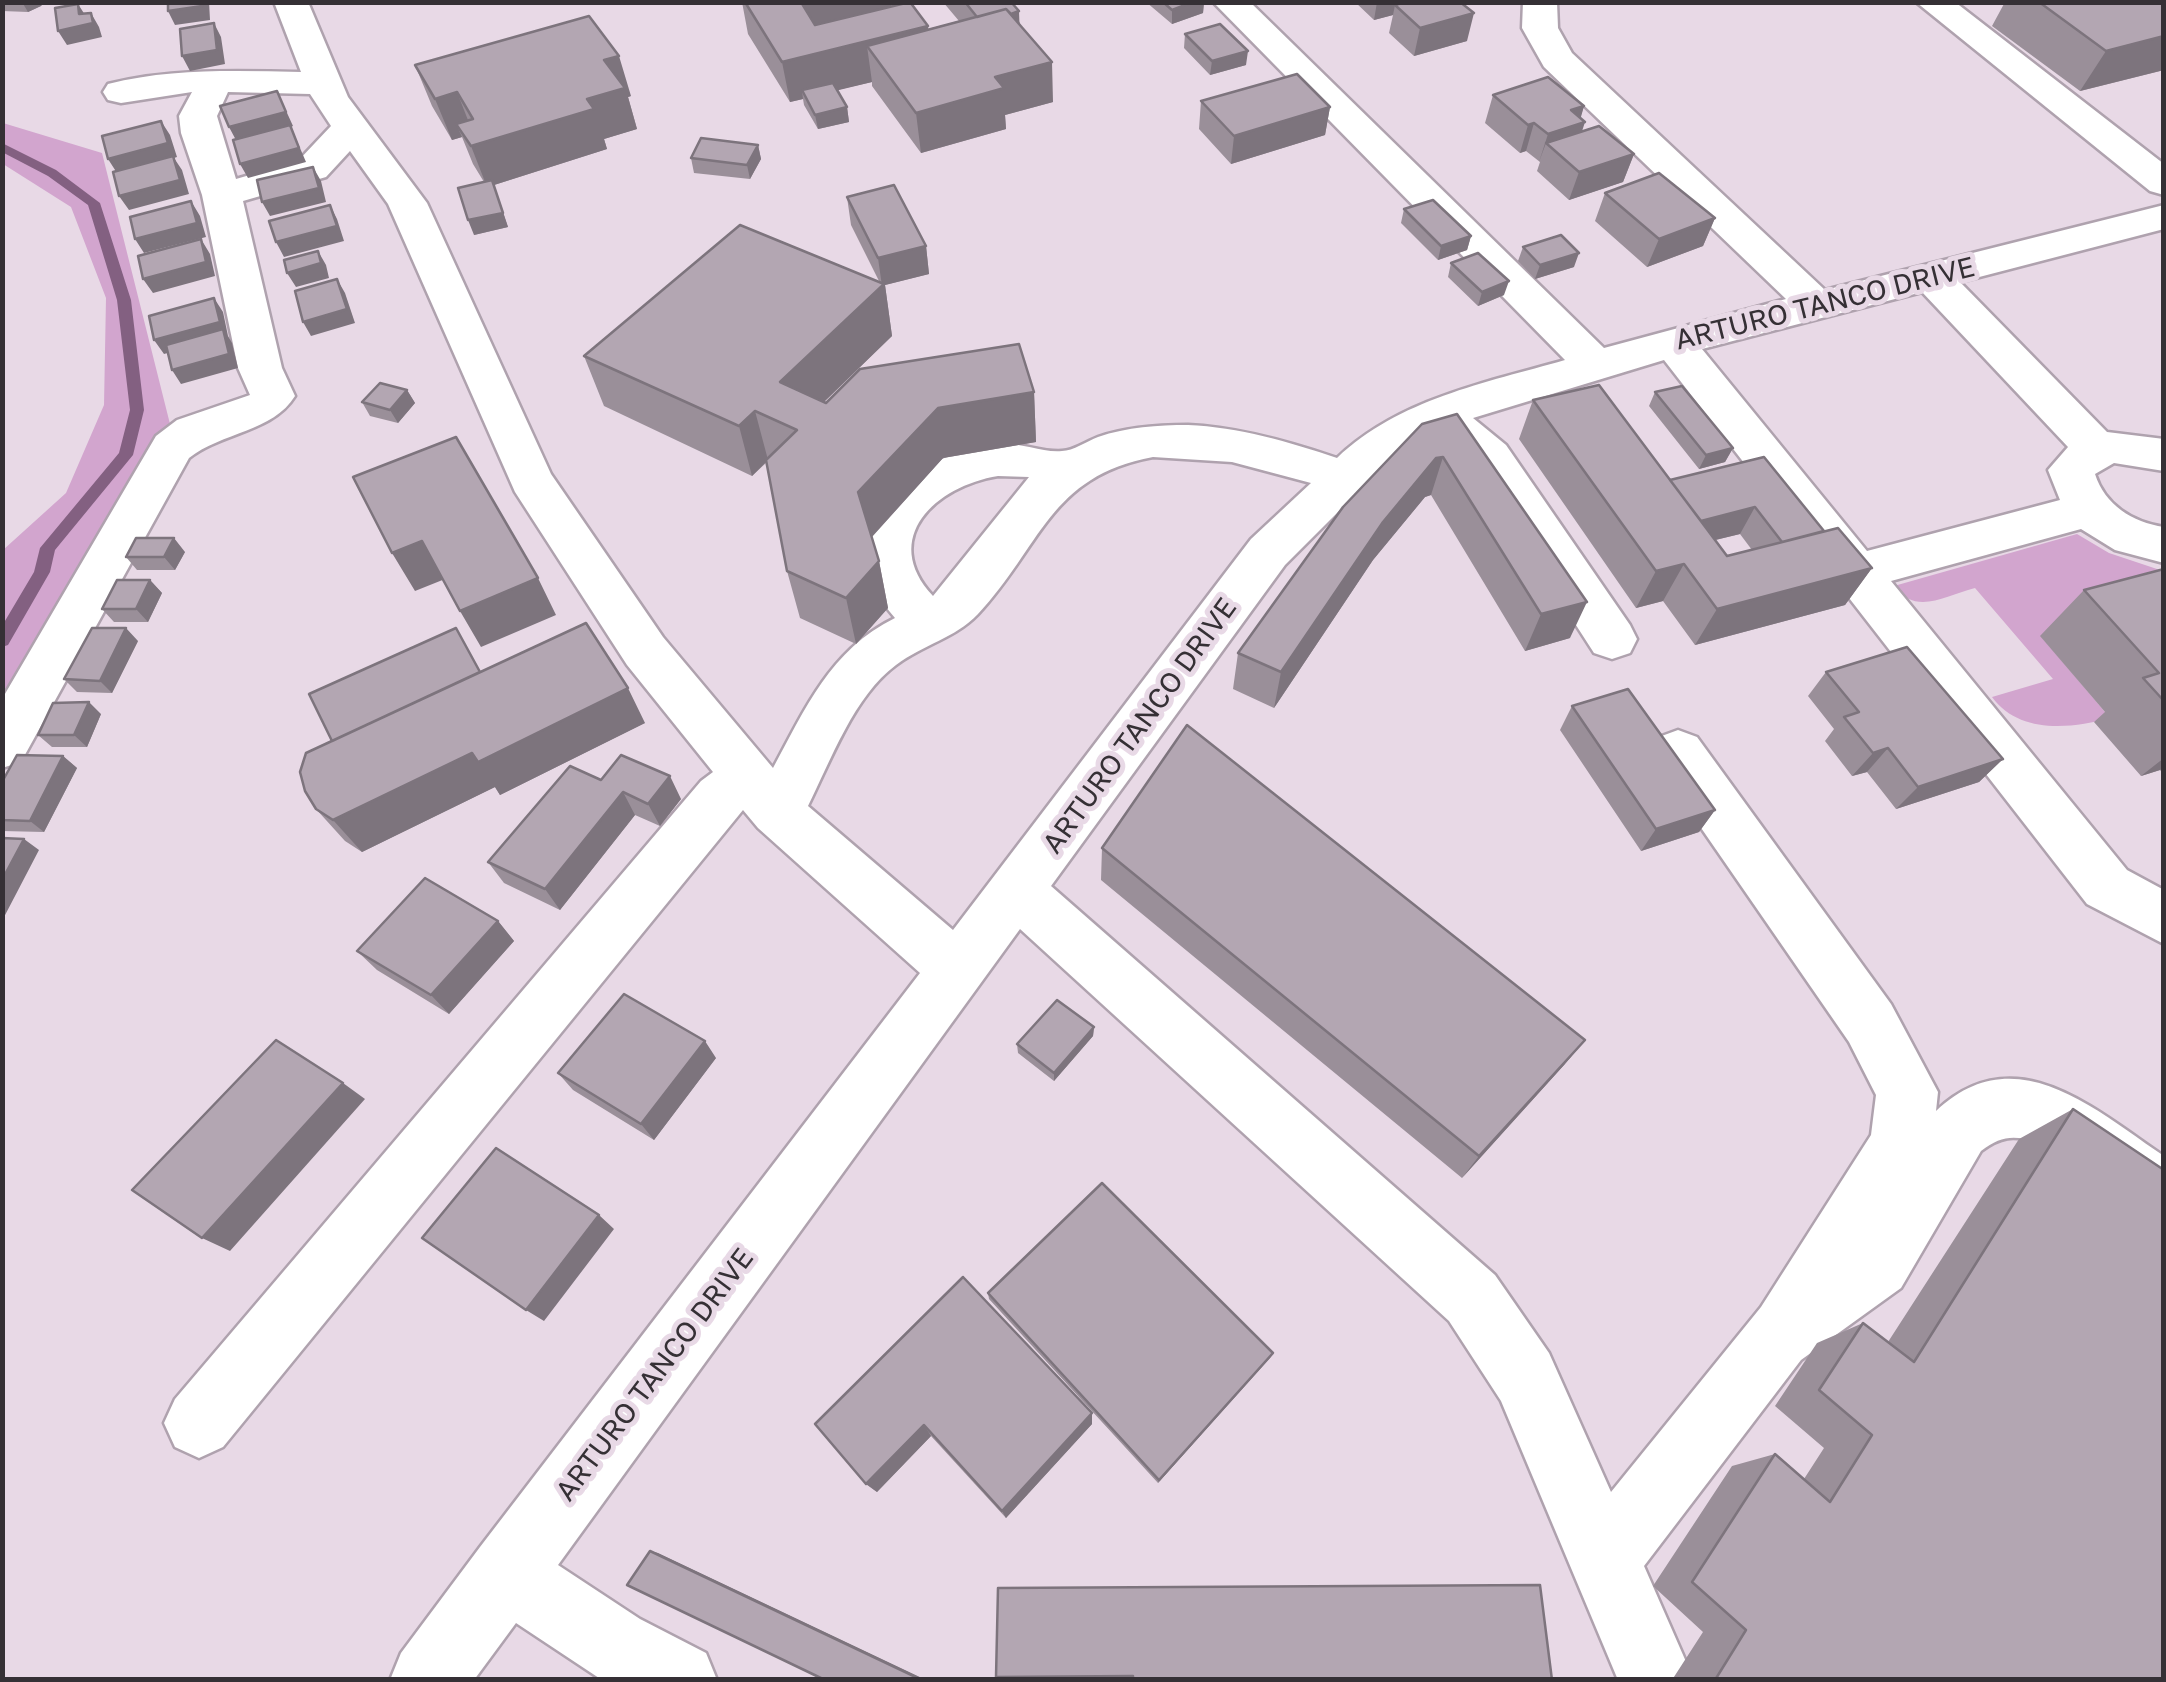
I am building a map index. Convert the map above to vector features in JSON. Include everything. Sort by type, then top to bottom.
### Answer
[{"type":"street","points":[[291,2],[323,83],[407,203],[531,480],[645,651],[763,794],[959,971]]},
{"type":"street","points":[[1230,2],[1596,364]]},
{"type":"street","points":[[1540,2],[1540,28],[1557,59],[1819,306]]},
{"type":"street","points":[[1933,2],[2164,182]]},
{"type":"street","points":[[121,92],[216,81],[323,83]]},
{"type":"street","points":[[2,747],[172,448],[193,431],[267,405],[273,396],[260,368],[222,195],[198,116],[216,81]]},
{"type":"street","points":[[222,195],[312,169],[352,126]]},
{"type":"street","name":"ARTURO TANCO DRIVE","points":[[428,1680],[1268,552],[1370,452],[1429,416],[1596,364],[2164,217]]},
{"type":"street","points":[[1932,277],[2096,450]]},
{"type":"street","points":[[1673,342],[2107,886],[2164,919]]},
{"type":"street","points":[[1429,416],[1470,435],[1490,456],[1612,639]]},
{"type":"street","points":[[199,1423],[720,797],[763,794],[866,662],[932,626],[960,601],[1045,489],[1067,469],[1098,454],[1160,440],[1221,444],[1344,478]]},
{"type":"street","points":[[2164,455],[2124,446],[2089,451],[2071,470],[2077,498],[2104,525],[2146,544],[2164,545]]},
{"type":"street","points":[[932,626],[894,582],[884,554],[890,528],[914,496],[949,470],[977,462],[1025,458],[1067,469]]},
{"type":"street","points":[[1855,572],[2089,510]]},
{"type":"street","points":[[1604,1560],[1777,1336],[1901,1145],[1907,1092],[1870,1023],[1678,752]]},
{"type":"street","points":[[1018,892],[1472,1298],[1525,1377],[1656,1680]]},
{"type":"street","points":[[1777,1336],[1878,1265],[1959,1130],[1986,1110],[2016,1106],[2052,1116],[2164,1194]]},
{"type":"street","points":[[506,1573],[614,1645],[679,1680]]},
{"type":"shaded area","points":[[3,123],[102,153],[171,428],[3,700],[3,550],[66,493],[104,405],[106,298],[71,207],[3,164]]},
{"type":"shaded area","points":[[2077,534],[2109,553],[2163,571],[2041,636],[2110,718],[2078,725],[2031,723],[2003,709],[1992,697],[2053,679],[1975,588],[1921,602],[1903,595],[1894,586]]},
{"type":"building","points":[[168,2],[202,2],[202,6],[168,11]]},
{"type":"building","points":[[745,2],[801,2],[815,25],[910,2],[928,26],[782,62]]},
{"type":"building","points":[[965,2],[1011,2],[1019,11],[1011,14],[1006,9],[977,17]]},
{"type":"building","points":[[1163,2],[1193,2],[1172,10]]},
{"type":"building","points":[[1460,2],[1474,13],[1420,28],[1395,5]]},
{"type":"building","points":[[2039,2],[2164,2],[2164,36],[2106,51]]},
{"type":"building","points":[[78,4],[79,14],[91,13],[93,23],[58,31],[55,8]]},
{"type":"building","points":[[1006,9],[1052,62],[995,77],[1004,88],[916,113],[867,46]]},
{"type":"building","points":[[589,16],[619,56],[604,60],[625,88],[587,99],[594,109],[471,146],[456,124],[473,119],[457,92],[435,99],[415,65]]},
{"type":"building","points":[[214,23],[217,50],[182,56],[180,29]]},
{"type":"building","points":[[1220,24],[1248,51],[1212,61],[1185,34]]},
{"type":"building","points":[[1297,74],[1330,107],[1234,136],[1201,101]]},
{"type":"building","points":[[1548,77],[1584,106],[1571,110],[1585,122],[1548,134],[1534,123],[1528,125],[1493,95]]},
{"type":"building","points":[[833,83],[847,107],[815,115],[802,90]]},
{"type":"building","points":[[277,91],[286,112],[229,127],[220,106]]},
{"type":"building","points":[[161,121],[168,143],[108,159],[102,136]]},
{"type":"building","points":[[290,125],[299,148],[240,164],[233,140]]},
{"type":"building","points":[[1599,126],[1634,154],[1579,172],[1546,143]]},
{"type":"building","points":[[701,138],[758,145],[747,165],[691,158]]},
{"type":"building","points":[[173,156],[180,180],[119,196],[113,172]]},
{"type":"building","points":[[313,167],[319,188],[262,202],[257,180]]},
{"type":"building","points":[[1659,173],[1715,218],[1659,239],[1605,193]]},
{"type":"building","points":[[492,180],[503,213],[468,220],[458,188]]},
{"type":"building","points":[[894,185],[926,246],[878,258],[847,197]]},
{"type":"building","points":[[1433,200],[1471,236],[1441,246],[1404,209]]},
{"type":"building","points":[[191,201],[197,223],[135,239],[130,217]]},
{"type":"building","points":[[330,205],[337,226],[276,242],[269,221]]},
{"type":"building","points":[[740,225],[884,284],[780,382],[826,403],[860,369],[1019,344],[1034,392],[938,408],[858,492],[879,561],[846,598],[787,571],[766,460],[797,430],[755,411],[739,426],[584,356]]},
{"type":"building","points":[[1561,235],[1579,253],[1540,265],[1523,247]]},
{"type":"building","points":[[201,239],[206,262],[143,279],[138,256]]},
{"type":"building","points":[[318,251],[321,263],[287,273],[284,260]]},
{"type":"building","points":[[1478,253],[1509,281],[1482,292],[1451,263]]},
{"type":"building","points":[[337,279],[347,309],[303,322],[295,291]]},
{"type":"building","points":[[214,298],[220,322],[154,340],[149,316]]},
{"type":"building","points":[[223,329],[229,354],[172,370],[166,345]]},
{"type":"building","points":[[380,383],[407,390],[390,410],[362,402]]},
{"type":"building","points":[[1599,385],[1727,556],[1838,528],[1872,568],[1717,609],[1684,564],[1656,571],[1533,400]]},
{"type":"building","points":[[1682,386],[1733,448],[1706,455],[1655,392]]},
{"type":"building","points":[[1457,414],[1587,602],[1541,614],[1443,457],[1436,458],[1383,522],[1281,672],[1238,653],[1343,507],[1422,424]]},
{"type":"building","points":[[456,437],[538,578],[460,611],[422,541],[392,553],[353,477]]},
{"type":"building","points":[[1764,457],[1824,531],[1782,542],[1755,507],[1701,521],[1670,480]]},
{"type":"building","points":[[136,538],[174,538],[164,557],[126,557]]},
{"type":"building","points":[[2164,569],[2164,701],[2143,678],[2159,673],[2084,590]]},
{"type":"building","points":[[117,580],[150,580],[136,609],[102,609]]},
{"type":"building","points":[[586,623],[628,688],[478,762],[472,753],[333,820],[316,809],[300,772],[306,753]]},
{"type":"building","points":[[92,628],[126,628],[100,681],[64,679]]},
{"type":"building","points":[[456,628],[480,672],[332,741],[309,694]]},
{"type":"building","points":[[1907,647],[2003,759],[1918,787],[1888,748],[1873,753],[1844,717],[1859,712],[1826,672]]},
{"type":"building","points":[[1628,689],[1715,810],[1656,829],[1572,706]]},
{"type":"building","points":[[89,702],[74,735],[38,735],[53,703]]},
{"type":"building","points":[[1187,725],[1585,1040],[1479,1156],[1102,848]]},
{"type":"building","points":[[17,755],[63,756],[30,821],[2,820],[2,782]]},
{"type":"building","points":[[621,755],[670,776],[648,804],[623,792],[545,889],[488,862],[570,766],[601,780]]},
{"type":"building","points":[[2,838],[24,839],[2,880]]},
{"type":"building","points":[[425,878],[498,921],[431,995],[357,951]]},
{"type":"building","points":[[624,994],[705,1041],[641,1124],[558,1073]]},
{"type":"building","points":[[1057,1000],[1094,1027],[1054,1073],[1017,1044]]},
{"type":"building","points":[[276,1040],[343,1083],[202,1238],[132,1190]]},
{"type":"building","points":[[2073,1109],[2164,1170],[2164,1680],[1715,1680],[1746,1630],[1692,1582],[1775,1454],[1830,1502],[1872,1435],[1819,1390],[1863,1323],[1914,1362]]},
{"type":"building","points":[[496,1148],[599,1215],[526,1310],[422,1238]]},
{"type":"building","points":[[1102,1183],[1273,1353],[1159,1480],[988,1293]]},
{"type":"building","points":[[963,1277],[1092,1413],[1002,1511],[924,1425],[866,1484],[815,1424]]},
{"type":"building","points":[[650,1551],[922,1680],[825,1680],[627,1585]]},
{"type":"building","points":[[1540,1585],[1552,1680],[996,1677],[998,1588]]},
{"type":"waterway","points":[[2,147],[52,173],[94,203],[124,300],[137,410],[126,455],[48,548],[42,572],[2,641]]}]
